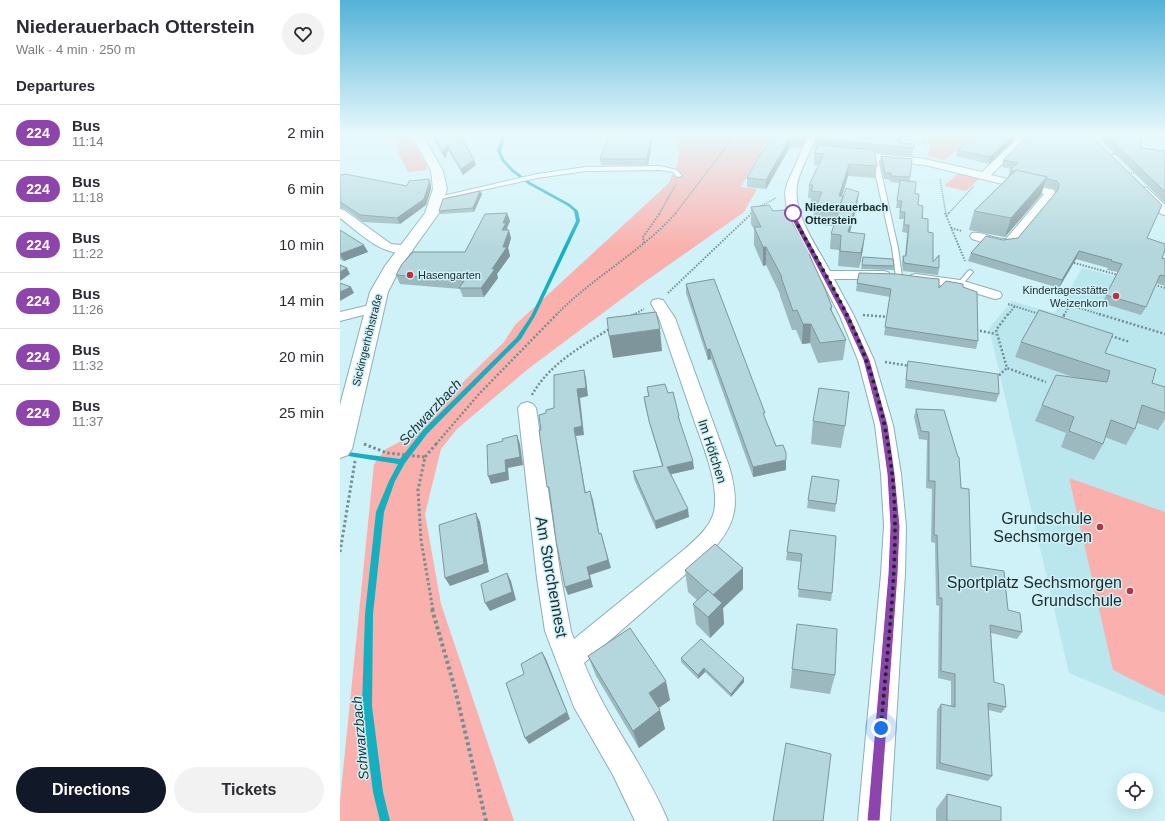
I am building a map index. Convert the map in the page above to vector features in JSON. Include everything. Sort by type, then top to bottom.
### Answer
[{"type":"main road","name":"Sickingerhöhstraße","points":[[349,449],[374,308],[384,280],[432,213],[440,189],[437,172]]},
{"type":"street","points":[[797,172],[792,184],[791,193],[795,220],[847,316],[866,360],[884,425],[891,474],[895,526],[893,574],[874,821]]},
{"type":"street","points":[[968,172],[1050,192],[1050,194],[1010,242],[1001,242],[976,236]]},
{"type":"street","points":[[984,176],[988,172]]},
{"type":"street","points":[[1127,173],[1165,212]]},
{"type":"street","points":[[340,212],[388,247],[407,249]]},
{"type":"street","points":[[826,275],[868,274],[960,284],[995,295]]},
{"type":"street","name":"Im Höfchen","points":[[569,659],[690,557],[712,536],[722,520],[726,507],[725,488],[719,466],[667,318],[658,303]]},
{"type":"street","points":[[340,317],[374,308]]},
{"type":"street","name":"Am Storchennest","points":[[527,408],[548,578],[558,631],[584,697],[623,764],[652,821]]},
{"type":"lane","points":[[437,198],[537,176],[563,172]]},
{"type":"lane","points":[[676,172],[679,176]]},
{"type":"lane","points":[[878,172],[895,248],[899,277]]},
{"type":"lane","points":[[960,284],[970,272]]},
{"type":"path","points":[[486,821],[455,689],[432,608],[424,555],[418,490],[425,457],[479,394],[559,312],[600,276],[644,243],[663,226],[682,206],[693,188],[706,172]]},
{"type":"path","points":[[938,172],[946,216],[970,272]]},
{"type":"path","points":[[1127,173],[1142,173]]},
{"type":"path","points":[[644,243],[643,237],[663,208],[679,176]]},
{"type":"path","points":[[946,216],[984,176]]},
{"type":"path","points":[[628,317],[658,303],[760,206],[791,193]]},
{"type":"path","points":[[1066,260],[1120,275]]},
{"type":"path","points":[[1150,283],[1165,288]]},
{"type":"path","points":[[995,295],[999,300],[1045,316]]},
{"type":"path","points":[[1067,322],[1060,320],[1070,305],[1165,334]]},
{"type":"path","points":[[1007,368],[996,334],[998,326],[1015,306]]},
{"type":"path","points":[[847,316],[877,315],[892,317]]},
{"type":"path","points":[[527,408],[535,388],[546,374],[616,324]]},
{"type":"path","points":[[974,330],[996,334]]},
{"type":"path","points":[[1109,335],[1130,342]]},
{"type":"path","points":[[866,360],[912,366]]},
{"type":"path","points":[[988,377],[996,378],[1007,368]]},
{"type":"path","points":[[1007,368],[1046,382]]},
{"type":"path","points":[[340,552],[349,449],[425,457]]},
{"type":"shaded area","points":[[673,172],[749,172],[741,187],[757,189],[744,212],[643,283],[528,369],[457,429],[441,449],[425,514],[441,604],[514,821],[340,821],[340,801],[374,464],[386,449],[405,439],[504,342],[515,325],[669,183]]},
{"type":"shaded area","points":[[959,173],[980,178],[966,191],[944,186]]},
{"type":"shaded area","name":"Grundschule Sechsmorgen","points":[[1082,268],[1165,289],[1165,713],[1069,673],[989,328],[1012,301],[1054,313],[1063,302]]},
{"type":"shaded area","name":"Sportplatz Sechsmorgen Grundschule","points":[[1069,478],[1165,512],[1165,696],[1113,670]]},
{"type":"building","points":[[750,172],[770,172],[766,180],[747,178]]},
{"type":"building","points":[[815,172],[846,172],[839,196],[843,196],[837,213],[814,211],[822,192],[811,191],[813,185],[809,185]]},
{"type":"building","points":[[911,172],[910,177],[891,176],[891,173],[885,173]]},
{"type":"building","points":[[1014,172],[1026,172],[1047,177],[1011,218],[974,211]]},
{"type":"building","points":[[1026,172],[1128,172],[1162,205],[1147,238],[1165,244],[1165,250],[1162,258],[1165,259],[1165,276],[1160,275],[1146,307],[1106,295],[1122,264],[1111,261],[1112,260],[1079,251],[1062,280],[971,253],[986,236],[1003,240],[1018,238],[1058,190],[1059,185],[1057,181],[1047,179],[1047,177]]},
{"type":"building","points":[[1145,172],[1165,172],[1165,192]]},
{"type":"building","points":[[345,174],[407,186],[409,181],[429,179],[429,183],[424,199],[397,218],[360,215],[340,202],[340,175]]},
{"type":"building","points":[[900,180],[916,182],[915,194],[919,194],[918,205],[923,206],[922,218],[928,219],[928,232],[933,233],[933,262],[939,255],[939,268],[904,263],[903,256],[906,256],[909,225],[904,225],[905,212],[900,212],[902,201],[897,201]]},
{"type":"building","points":[[846,188],[859,192],[848,232],[865,234],[861,253],[840,251],[841,235],[831,234]]},
{"type":"building","points":[[480,191],[473,208],[439,211],[443,199]]},
{"type":"building","points":[[769,205],[773,211],[785,210],[811,254],[809,254],[832,307],[830,308],[846,340],[820,343],[811,324],[803,324],[797,310],[793,311],[782,277],[766,247],[763,247],[754,227],[761,227],[751,207]]},
{"type":"building","points":[[507,213],[503,223],[506,223],[502,230],[509,230],[503,247],[507,247],[492,269],[495,269],[481,288],[459,288],[464,281],[396,275],[402,264],[413,252],[465,252],[485,214]]},
{"type":"building","points":[[340,230],[364,245],[340,254]]},
{"type":"building","points":[[863,257],[893,259],[894,266],[862,265]]},
{"type":"building","points":[[340,265],[347,268],[340,272]]},
{"type":"building","points":[[859,273],[897,274],[939,279],[939,288],[946,281],[963,284],[963,287],[977,292],[978,341],[885,327],[891,289],[857,283]]},
{"type":"building","points":[[714,279],[776,446],[783,445],[786,453],[786,460],[753,467],[710,349],[707,350],[686,284]]},
{"type":"building","points":[[340,283],[351,287],[340,292]]},
{"type":"building","points":[[1039,310],[1113,334],[1105,353],[1156,369],[1152,383],[1165,387],[1165,413],[1142,405],[1135,429],[1111,420],[1103,444],[1069,431],[1074,417],[1042,405],[1056,375],[1107,382],[1110,371],[1021,342]]},
{"type":"building","points":[[656,312],[660,329],[609,336],[607,318]]},
{"type":"building","points":[[908,361],[998,374],[999,394],[906,380]]},
{"type":"building","points":[[584,370],[586,388],[577,389],[582,426],[574,428],[585,493],[590,491],[599,534],[601,533],[608,560],[587,567],[590,579],[565,587],[556,540],[549,487],[547,487],[539,430],[541,430],[539,415],[546,413],[546,410],[554,408],[554,375]]},
{"type":"building","points":[[665,384],[668,393],[673,392],[678,416],[693,461],[667,467],[688,509],[655,521],[633,471],[663,466],[649,421],[644,397],[649,396],[647,387]]},
{"type":"building","points":[[819,388],[849,392],[845,426],[813,421]]},
{"type":"building","points":[[916,409],[944,410],[959,457],[961,488],[969,489],[971,566],[1004,571],[1008,610],[1020,613],[1022,632],[990,625],[994,682],[1004,685],[1006,707],[988,703],[992,776],[940,763],[941,704],[955,707],[955,674],[941,671],[942,598],[939,598],[937,535],[934,535],[935,481],[929,481],[929,432],[921,431]]},
{"type":"building","points":[[517,435],[520,457],[505,460],[506,472],[488,476],[487,445],[503,441],[502,439]]},
{"type":"building","points":[[812,476],[839,480],[836,504],[808,500]]},
{"type":"building","points":[[476,513],[484,564],[445,578],[439,525]]},
{"type":"building","points":[[790,530],[836,536],[832,593],[798,589],[802,554],[787,552]]},
{"type":"building","points":[[715,544],[743,568],[713,595],[685,570]]},
{"type":"building","points":[[507,573],[512,592],[485,603],[481,584]]},
{"type":"building","points":[[708,590],[722,603],[708,617],[693,604]]},
{"type":"building","points":[[797,624],[837,629],[835,675],[792,669]]},
{"type":"building","points":[[630,628],[666,681],[649,693],[660,710],[633,731],[588,656]]},
{"type":"building","points":[[701,639],[744,678],[731,694],[704,668],[698,675],[681,658]]},
{"type":"building","points":[[542,652],[567,712],[525,738],[506,683],[524,674],[521,664]]},
{"type":"building","points":[[786,743],[831,754],[823,821],[773,821]]},
{"type":"building","points":[[947,794],[1001,807],[1001,821],[947,821]]},
{"type":"waterway","name":"Schwarzbach","points":[[402,462],[425,432],[518,339],[533,316],[578,221],[576,211],[569,205],[529,183],[515,172]]},
{"type":"waterway","points":[[340,454],[402,462]]},
{"type":"waterway","name":"Schwarzbach","points":[[385,821],[378,792],[367,706],[369,614],[380,512],[392,481],[402,462]]},
{"type":"bus line","name":"224","points":[[793,213],[795,220],[847,316],[866,360],[876,391],[884,425],[891,474],[895,526],[893,574],[874,821]]},
{"type":"place","name":"Niederauerbach Otterstein","points":[[793,213]]},
{"type":"place","name":"Hasengarten","points":[[410,275]]},
{"type":"place","name":"Kindertagesstätte Weizenkorn","points":[[1116,296]]},
{"type":"place","name":"Grundschule Sechsmorgen","points":[[1100,527]]},
{"type":"place","name":"Sportplatz Sechsmorgen Grundschule","points":[[1130,591]]},
{"type":"route","points":[[793,213],[795,220],[847,316],[866,360],[876,391],[884,425],[891,474],[895,526],[893,574],[881,728]]}]
